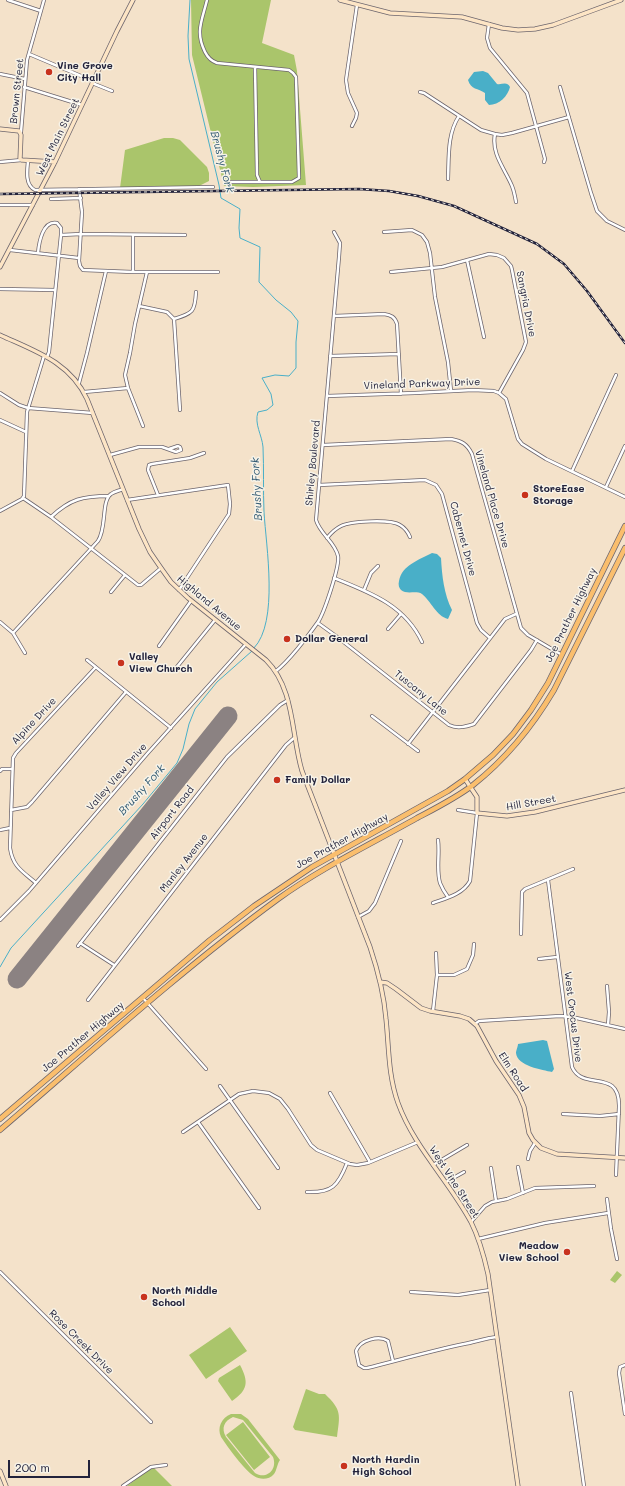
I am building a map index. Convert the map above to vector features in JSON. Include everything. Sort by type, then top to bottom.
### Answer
[{"type":"highway","name":"Joe Prather Highway","points":[[0,1119],[210,940],[254,906],[334,854],[434,799],[465,779],[493,755],[519,726],[540,697],[625,526]]},
{"type":"highway","name":"Joe Prather Highway","points":[[0,1130],[148,1003],[223,941],[276,900],[303,882],[471,786],[492,769],[525,733],[542,710],[554,690],[625,548]]},
{"type":"main road","name":"West Main Street","points":[[0,267],[56,162],[133,0]]},
{"type":"main road","points":[[340,0],[390,13],[462,17],[514,29],[540,28],[566,21],[621,0]]},
{"type":"main road","points":[[0,129],[18,130],[20,133]]},
{"type":"main road","name":"Brown Street","points":[[20,133],[20,159],[22,160]]},
{"type":"main road","points":[[22,160],[56,162]]},
{"type":"main road","name":"Highland Avenue","points":[[0,335],[45,357],[67,370],[79,383],[93,413],[144,539],[161,568],[179,590],[191,601],[257,652],[276,671],[283,684],[288,700],[294,738],[302,771],[358,917]]},
{"type":"main road","points":[[465,779],[477,797],[477,813]]},
{"type":"main road","name":"Hill Street","points":[[477,813],[507,816],[535,812],[625,790]]},
{"type":"main road","name":"West Vine Street","points":[[358,917],[374,960],[384,999],[388,1058],[392,1085],[401,1110],[418,1142],[446,1182],[471,1222],[485,1260],[491,1290],[518,1486]]},
{"type":"main road","points":[[380,982],[387,983],[421,1008],[433,1012],[460,1016],[475,1024]]},
{"type":"main road","name":"Elm Road","points":[[475,1024],[482,1034],[496,1062],[519,1094],[524,1107],[528,1129],[535,1143]]},
{"type":"main road","points":[[535,1143],[545,1150],[556,1154],[625,1158]]},
{"type":"main road","points":[[0,1472],[6,1486]]},
{"type":"street","points":[[8,0],[41,11]]},
{"type":"street","name":"Brown Street","points":[[20,133],[24,86],[29,54],[44,0]]},
{"type":"street","points":[[207,0],[199,35],[200,41],[208,57],[217,63],[255,68],[288,70],[296,77],[299,178],[292,182],[226,182]]},
{"type":"street","points":[[352,126],[357,112],[348,93],[346,80],[357,5]]},
{"type":"street","points":[[489,24],[487,38],[490,48],[526,93],[546,159],[544,162]]},
{"type":"street","points":[[29,54],[112,91]]},
{"type":"street","points":[[255,68],[258,175],[260,182]]},
{"type":"street","points":[[0,74],[25,80]]},
{"type":"street","points":[[24,86],[82,105]]},
{"type":"street","points":[[560,87],[597,211],[607,221],[625,230]]},
{"type":"street","points":[[420,92],[424,93],[481,130],[495,134],[502,135],[512,133],[569,117]]},
{"type":"street","points":[[448,179],[451,133],[459,116]]},
{"type":"street","points":[[495,134],[493,143],[496,155],[512,187],[516,202]]},
{"type":"street","points":[[0,162],[22,160]]},
{"type":"street","points":[[28,161],[27,170],[29,185],[34,190],[40,192],[79,189],[213,187]]},
{"type":"street","points":[[79,189],[82,212],[79,258],[82,268],[86,270],[133,272],[218,272]]},
{"type":"street","points":[[51,199],[81,198]]},
{"type":"street","points":[[0,205],[33,205]]},
{"type":"street","points":[[0,511],[23,498],[25,493],[28,408],[45,357],[49,352],[61,235],[59,224],[54,223],[48,225],[44,230],[38,253]]},
{"type":"street","points":[[384,232],[410,230],[422,235],[429,247],[435,296],[448,362],[451,391]]},
{"type":"street","name":"Shirley Boulevard","points":[[276,671],[318,623],[338,565],[338,556],[334,546],[318,528],[316,520],[340,243],[334,232]]},
{"type":"street","points":[[61,235],[185,235]]},
{"type":"street","points":[[133,235],[133,272]]},
{"type":"street","points":[[10,250],[79,258]]},
{"type":"street","name":"Sangria Drive","points":[[391,272],[442,267],[489,254],[497,255],[507,261],[512,270],[526,342],[499,393]]},
{"type":"street","points":[[468,260],[484,337]]},
{"type":"street","points":[[79,383],[106,271]]},
{"type":"street","points":[[143,426],[128,388],[125,378],[125,370],[130,354],[147,272]]},
{"type":"street","points":[[0,290],[55,290]]},
{"type":"street","points":[[174,319],[186,315],[192,311],[195,305],[196,292]]},
{"type":"street","points":[[140,306],[167,312],[174,319],[180,410]]},
{"type":"street","points":[[334,316],[380,314],[391,316],[395,319],[397,324],[401,394]]},
{"type":"street","points":[[330,356],[399,354]]},
{"type":"street","points":[[572,471],[616,375]]},
{"type":"street","points":[[84,392],[128,388]]},
{"type":"street","name":"Vineland Parkway Drive","points":[[327,396],[488,390],[499,393]]},
{"type":"street","points":[[0,393],[19,405],[28,408],[93,413]]},
{"type":"street","points":[[499,393],[508,404],[518,439],[522,444],[546,459],[625,497]]},
{"type":"street","points":[[0,420],[26,432]]},
{"type":"street","name":"Vineland Place Drive","points":[[323,445],[451,439],[462,441],[469,447],[521,628],[528,635],[562,654]]},
{"type":"street","points":[[606,487],[625,446]]},
{"type":"street","points":[[110,455],[134,448],[162,447],[169,449]]},
{"type":"street","points":[[158,495],[148,470],[149,465],[197,457],[204,454]]},
{"type":"street","name":"Cabernet Drive","points":[[319,485],[425,480],[436,486],[442,494],[477,622],[481,630],[490,638]]},
{"type":"street","points":[[127,500],[228,485],[230,504],[229,514],[179,590]]},
{"type":"street","points":[[51,517],[63,507],[77,499],[91,496],[109,496],[123,489]]},
{"type":"street","points":[[13,632],[91,549],[102,534],[105,504],[109,496]]},
{"type":"street","points":[[23,498],[51,517],[138,585],[141,585],[161,568]]},
{"type":"street","points":[[327,538],[335,529],[348,523],[391,522],[400,524],[410,537]]},
{"type":"street","points":[[364,590],[371,573],[378,566]]},
{"type":"street","points":[[111,592],[125,575]]},
{"type":"street","points":[[334,578],[380,598],[401,614],[416,629],[422,642]]},
{"type":"street","points":[[159,646],[191,601]]},
{"type":"street","points":[[388,629],[401,614]]},
{"type":"street","points":[[408,744],[505,619],[516,614]]},
{"type":"street","points":[[176,668],[216,620]]},
{"type":"street","points":[[0,622],[13,632],[25,653]]},
{"type":"street","name":"Tuscany Lane","points":[[318,623],[448,725],[454,727],[474,724],[537,640]]},
{"type":"street","name":"Valley View Drive","points":[[0,920],[36,883],[171,728],[248,645]]},
{"type":"street","points":[[87,660],[171,728]]},
{"type":"street","name":"Alpine Drive","points":[[36,883],[17,866],[12,859],[10,848],[10,828],[13,758],[95,668]]},
{"type":"street","points":[[11,810],[27,807],[32,802],[126,692]]},
{"type":"street","name":"Airport Road","points":[[114,965],[79,944],[227,757],[280,705],[288,700]]},
{"type":"street","points":[[372,716],[418,751]]},
{"type":"street","name":"Manley Avenue","points":[[88,1000],[286,745],[294,738]]},
{"type":"street","points":[[0,771],[2,769],[12,769]]},
{"type":"street","points":[[433,903],[466,888],[470,881],[477,813],[458,810]]},
{"type":"street","points":[[0,830],[10,828]]},
{"type":"street","points":[[438,840],[440,850],[438,872],[440,883],[448,897]]},
{"type":"street","points":[[358,917],[369,910],[375,903],[401,841]]},
{"type":"street","points":[[520,934],[522,892],[525,889],[573,869]]},
{"type":"street","name":"West Crocus Drive","points":[[548,880],[571,1064],[577,1076],[583,1079],[606,1082],[614,1087],[619,1100],[616,1175]]},
{"type":"street","points":[[437,975],[454,975],[467,969],[474,954],[474,944]]},
{"type":"street","points":[[433,1012],[437,975],[436,953]]},
{"type":"street","points":[[539,959],[558,957]]},
{"type":"street","points":[[607,986],[609,1012],[608,1025]]},
{"type":"street","points":[[143,997],[206,1069]]},
{"type":"street","points":[[475,1024],[479,1020],[565,1016],[625,1029]]},
{"type":"street","points":[[220,1086],[278,1168]]},
{"type":"street","points":[[183,1132],[242,1092],[253,1091],[269,1093],[276,1097],[288,1109],[311,1145],[317,1150],[347,1163],[357,1165],[370,1162],[418,1142]]},
{"type":"street","points":[[330,1093],[370,1162]]},
{"type":"street","points":[[563,1114],[600,1116],[619,1114]]},
{"type":"street","points":[[198,1122],[259,1208]]},
{"type":"street","points":[[528,1159],[530,1151],[535,1143]]},
{"type":"street","points":[[433,1165],[467,1145]]},
{"type":"street","points":[[307,1192],[322,1191],[333,1188],[339,1181],[347,1163]]},
{"type":"street","points":[[518,1167],[523,1193]]},
{"type":"street","points":[[491,1168],[496,1201]]},
{"type":"street","points":[[446,1182],[464,1172]]},
{"type":"street","points":[[471,1222],[485,1206],[535,1188],[594,1186]]},
{"type":"street","points":[[607,1199],[610,1229],[617,1258]]},
{"type":"street","points":[[478,1239],[544,1222],[608,1213]]},
{"type":"street","name":"Rose Creek Drive","points":[[0,1272],[151,1422]]},
{"type":"street","points":[[411,1292],[458,1294],[491,1290]]},
{"type":"street","points":[[394,1361],[388,1341],[384,1338],[369,1340],[359,1345],[356,1351],[357,1362],[364,1368],[394,1361],[439,1349],[497,1337]]},
{"type":"street","points":[[625,1365],[619,1369],[625,1414]]},
{"type":"street","points":[[571,1393],[584,1486]]},
{"type":"street","points":[[123,1486],[151,1467],[166,1465]]},
{"type":"green space","points":[[191,0],[271,0],[262,43],[294,55],[297,71],[306,185],[253,187],[224,186],[192,55]]},
{"type":"green space","points":[[164,138],[180,140],[207,167],[209,181],[197,187],[120,188],[125,150]]},
{"type":"green space","points":[[617,1271],[622,1275],[615,1283],[610,1280]]},
{"type":"green space","points":[[230,1327],[247,1351],[206,1379],[189,1355]]},
{"type":"green space","points":[[240,1365],[246,1381],[244,1389],[232,1401],[218,1381],[219,1378]]},
{"type":"green space","points":[[306,1389],[319,1394],[325,1394],[334,1404],[339,1418],[337,1437],[295,1430],[293,1427]]},
{"type":"green space","points":[[231,1414],[241,1414],[248,1419],[280,1460],[272,1476],[264,1479],[254,1476],[241,1464],[227,1446],[221,1437],[219,1430],[222,1421]],"holes":[[[233,1417],[243,1420],[273,1457],[274,1466],[267,1474],[259,1475],[255,1473],[224,1434],[224,1425],[227,1421]]]},
{"type":"green space","points":[[243,1422],[270,1457],[254,1470],[226,1435]]},
{"type":"green space","points":[[154,1468],[172,1486],[127,1486],[147,1471]]},
{"type":"water","points":[[483,71],[488,73],[497,84],[506,84],[510,87],[505,97],[500,102],[493,105],[489,105],[485,100],[485,93],[471,86],[468,80],[474,72]]},
{"type":"water","points":[[432,553],[437,554],[441,558],[444,585],[452,610],[448,619],[440,615],[422,594],[403,591],[399,586],[401,575],[407,567]]},
{"type":"water","points":[[543,1040],[547,1041],[554,1069],[552,1072],[531,1067],[517,1057],[516,1053],[518,1044]]},
{"type":"waterway","name":"Brushy Fork","points":[[190,0],[188,36],[189,59],[221,198],[240,209],[240,238],[260,247],[259,282],[276,300],[291,312],[298,321],[296,368],[289,376],[275,375],[262,378],[271,394],[273,405],[267,410],[258,412],[257,416],[263,447],[264,512],[269,603],[262,636],[254,648]]},
{"type":"waterway","name":"Brushy Fork","points":[[0,967],[11,948],[143,804],[177,763],[183,749],[189,724],[195,709],[217,682],[252,651]]},
{"type":"runway","points":[[17,979],[228,716]]},
{"type":"railway","points":[[0,194],[359,189],[389,191],[418,196],[454,206],[537,244],[564,264],[587,291],[625,343]]},
{"type":"place","name":"Vine Grove City Hall","points":[[49,72]]},
{"type":"place","name":"StoreEase Storage","points":[[525,495]]},
{"type":"place","name":"Dollar General","points":[[287,639]]},
{"type":"place","name":"Valley View Church","points":[[121,663]]},
{"type":"place","name":"Family Dollar","points":[[277,780]]},
{"type":"place","name":"Meadow View School","points":[[567,1252]]},
{"type":"place","name":"North Middle School","points":[[144,1297]]},
{"type":"place","name":"North Hardin High School","points":[[344,1466]]}]
